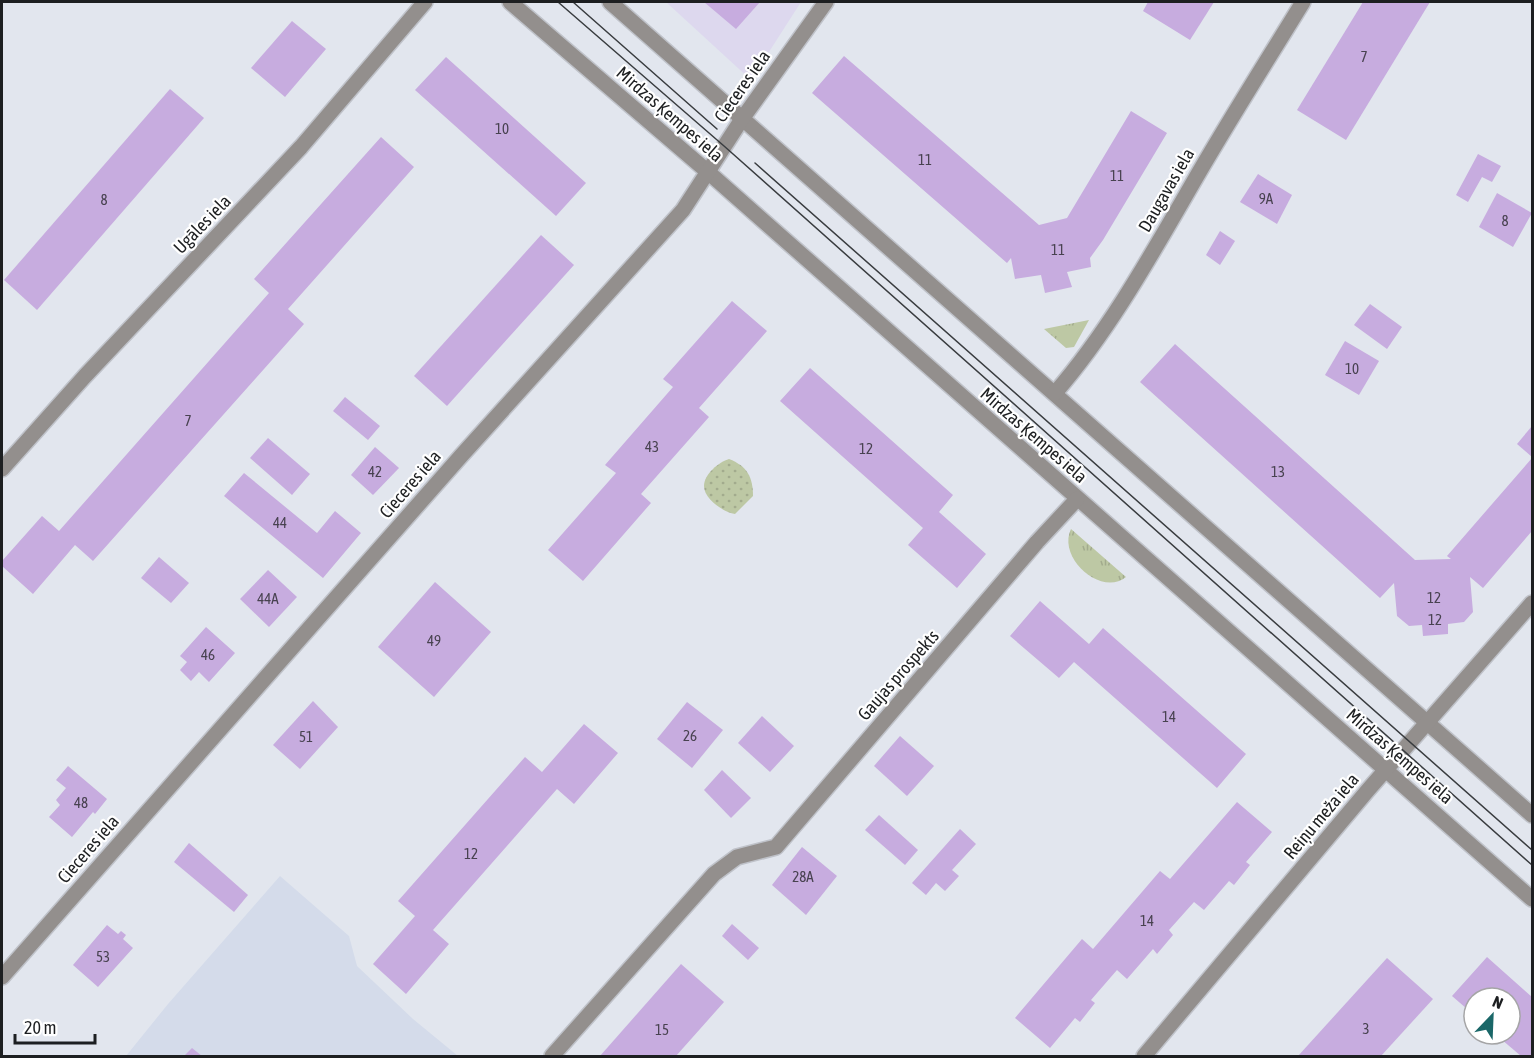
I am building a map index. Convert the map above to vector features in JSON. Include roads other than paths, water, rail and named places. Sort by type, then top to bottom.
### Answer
[{"type":"street","name":"Ugāles iela","points":[[2,469],[85,376],[301,147],[425,2]]},
{"type":"street","name":"Mirdzas Ķempes iela","points":[[510,2],[708,172],[1533,899]]},
{"type":"street","points":[[610,2],[1533,814]]},
{"type":"street","name":"Cieceres iela","points":[[2,977],[447,471],[683,210],[742,119],[826,2]]},
{"type":"street","name":"Daugavas iela","points":[[1055,393],[1075,370],[1140,273],[1224,129],[1303,2]]},
{"type":"street","name":"Gaujas prospekts","points":[[552,1056],[714,874],[737,857],[776,847],[1037,542],[1077,499]]},
{"type":"street","name":"Reiņu meža iela","points":[[1144,1056],[1386,770],[1533,603]]},
{"type":"tram line","points":[[558,2],[724,146],[1532,865]]},
{"type":"tram line","points":[[573,2],[717,129]]},
{"type":"tram line","points":[[755,163],[1532,850]]}]
